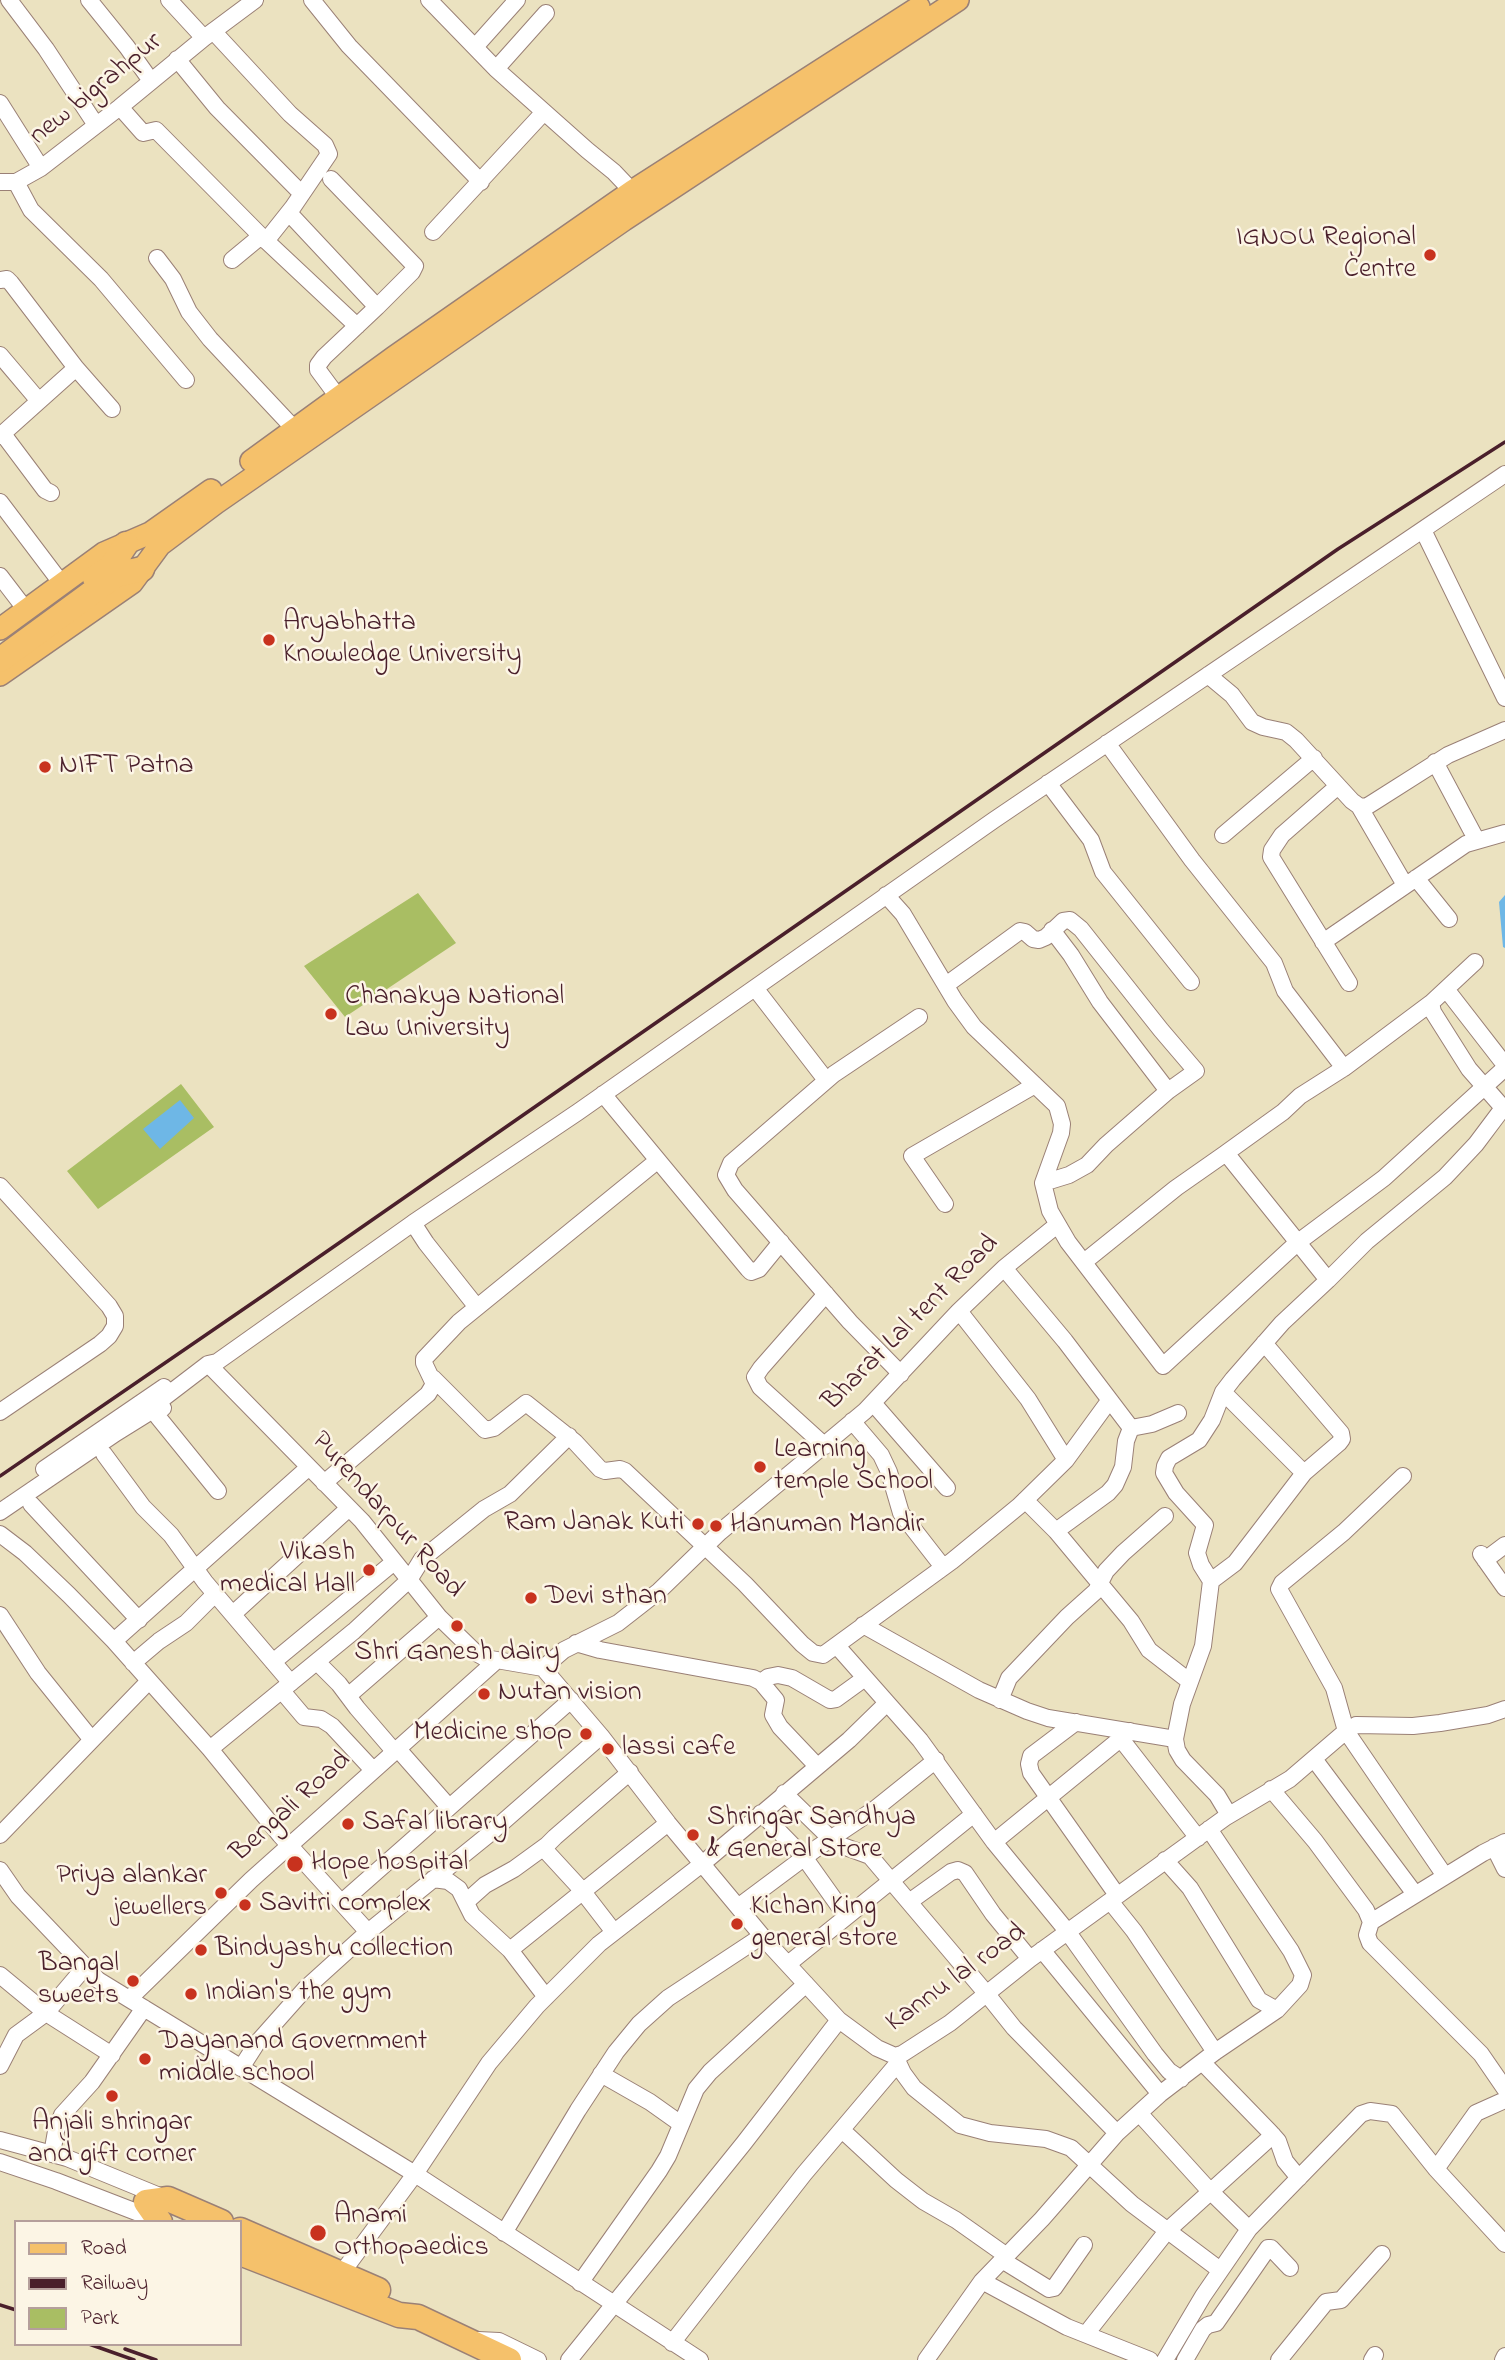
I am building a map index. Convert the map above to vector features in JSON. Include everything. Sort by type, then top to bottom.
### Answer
[{"type":"highway","points":[[0,660],[113,571],[125,544]]},
{"type":"highway","points":[[1,630],[113,571],[142,569]]},
{"type":"highway","points":[[158,2211],[212,2220]]},
{"type":"highway","points":[[242,2231],[399,2315],[418,2317],[489,2354]]},
{"type":"highway","points":[[242,2254],[336,2281]]},
{"type":"main road","points":[[598,226],[632,191],[931,0]]},
{"type":"main road","points":[[1,630],[104,553],[125,544],[155,539],[216,503],[300,435],[598,226],[958,0]]},
{"type":"main road","points":[[300,435],[338,397],[444,333]]},
{"type":"main road","points":[[0,675],[132,583],[142,569],[155,539]]},
{"type":"street","points":[[9,0],[47,49],[96,125]]},
{"type":"street","points":[[89,0],[151,81]]},
{"type":"street","points":[[169,0],[328,149],[326,160],[289,213],[263,239],[232,260]]},
{"type":"street","name":"new bigrahpur","points":[[8,182],[41,168],[208,34],[255,0]]},
{"type":"street","points":[[312,0],[355,53],[481,181]]},
{"type":"street","points":[[429,0],[496,69],[614,172],[632,191]]},
{"type":"street","points":[[475,47],[517,0]]},
{"type":"street","points":[[496,69],[546,13]]},
{"type":"street","points":[[177,59],[217,108],[302,194]]},
{"type":"street","points":[[0,103],[41,168]]},
{"type":"street","points":[[120,107],[144,133],[156,130],[263,239],[357,326]]},
{"type":"street","points":[[433,232],[544,112]]},
{"type":"street","points":[[331,179],[415,266],[318,365],[317,370],[338,397]]},
{"type":"street","points":[[8,182],[31,210],[95,272],[186,380]]},
{"type":"street","points":[[289,213],[377,307]]},
{"type":"street","points":[[157,258],[173,279],[189,312],[210,338],[300,435]]},
{"type":"street","points":[[0,280],[7,279],[76,368],[112,409]]},
{"type":"street","points":[[0,355],[39,401]]},
{"type":"street","points":[[51,493],[2,435],[76,368]]},
{"type":"street","points":[[174,1395],[413,1223],[603,1094],[886,895],[1505,474]]},
{"type":"street","points":[[0,502],[62,584]]},
{"type":"street","points":[[1423,530],[1505,698]]},
{"type":"street","points":[[0,576],[26,610]]},
{"type":"street","points":[[1208,675],[1232,695],[1252,722],[1286,732],[1314,758],[1359,806],[1410,881],[1449,919]]},
{"type":"street","points":[[1359,806],[1366,807],[1435,762],[1503,736]]},
{"type":"street","points":[[1107,743],[1199,869],[1274,963],[1285,990],[1344,1068]]},
{"type":"street","points":[[1223,835],[1314,758]]},
{"type":"street","points":[[1435,762],[1476,839]]},
{"type":"street","points":[[1048,783],[1091,840],[1103,872],[1191,982]]},
{"type":"street","points":[[1338,786],[1282,835],[1272,850],[1271,858],[1349,983]]},
{"type":"street","points":[[1323,942],[1456,850],[1476,839],[1505,833]]},
{"type":"street","points":[[886,895],[903,914],[962,1011],[984,1038],[1057,1106],[1062,1124],[1061,1133],[1043,1183],[1045,1196],[1057,1225],[1163,1366],[1297,1243],[1384,1178],[1505,1067],[1446,989]]},
{"type":"street","points":[[946,985],[1020,931],[1039,940],[1063,921],[1070,920],[1076,923],[1196,1071],[1168,1091],[1087,1165],[1069,1175],[1043,1183]]},
{"type":"street","points":[[1052,930],[1100,1002],[1168,1091]]},
{"type":"street","points":[[1084,1262],[1176,1188],[1431,1003],[1475,962]]},
{"type":"street","points":[[755,988],[826,1080]]},
{"type":"street","points":[[1229,1815],[1217,1795],[1183,1760],[1175,1740],[1177,1721],[1203,1646],[1211,1581],[1197,1553],[1205,1525],[1203,1520],[1184,1503],[1164,1473],[1165,1466],[1170,1458],[1199,1440],[1223,1392],[1264,1343],[1376,1234],[1445,1177],[1504,1109],[1469,1069],[1433,1012],[1431,1003]]},
{"type":"street","points":[[901,1374],[861,1334],[735,1190],[726,1175],[727,1168],[826,1080],[919,1017]]},
{"type":"street","points":[[945,1204],[912,1156],[1035,1085]]},
{"type":"street","points":[[603,1094],[751,1272],[759,1269],[781,1242]]},
{"type":"street","points":[[1226,1153],[1328,1280]]},
{"type":"street","points":[[657,1161],[476,1306],[424,1359],[424,1363],[433,1378],[485,1430],[494,1428],[527,1403],[569,1436],[600,1469],[625,1471],[706,1546],[813,1653],[823,1655],[837,1646],[980,1539],[1026,1500],[1066,1460],[1109,1401]]},
{"type":"street","points":[[0,1186],[109,1306],[115,1317],[115,1326],[100,1344],[0,1412]]},
{"type":"street","points":[[413,1223],[476,1306]]},
{"type":"street","name":"Bharat Lal tent Road","points":[[543,1668],[555,1655],[608,1629],[659,1591],[750,1506],[825,1446],[873,1403],[959,1311],[1004,1268],[1057,1225]]},
{"type":"street","points":[[1004,1268],[1065,1341],[1131,1428]]},
{"type":"street","points":[[825,1446],[760,1387],[755,1377],[826,1294]]},
{"type":"street","points":[[959,1311],[1028,1399],[1066,1460]]},
{"type":"street","points":[[1211,1581],[1236,1563],[1304,1473],[1342,1439],[1341,1433],[1264,1343]]},
{"type":"street","name":"Purendarpur Road","points":[[213,1366],[349,1508],[439,1618],[476,1653],[496,1661],[543,1668]]},
{"type":"street","points":[[324,1483],[428,1394],[434,1384],[433,1378]]},
{"type":"street","points":[[0,1500],[173,1383],[173,1408],[155,1414],[0,1512]]},
{"type":"street","points":[[1223,1392],[1304,1473]]},
{"type":"street","points":[[873,1403],[947,1488]]},
{"type":"street","points":[[1131,1428],[1152,1424],[1178,1413]]},
{"type":"street","points":[[0,1525],[104,1454],[155,1414]]},
{"type":"street","points":[[155,1414],[218,1491]]},
{"type":"street","points":[[852,1421],[881,1455],[901,1513],[943,1567]]},
{"type":"street","points":[[1056,1531],[1115,1485],[1123,1467],[1126,1441],[1131,1428]]},
{"type":"street","points":[[210,1749],[317,1662],[409,1580],[422,1559],[484,1509],[510,1494],[569,1436]]},
{"type":"street","points":[[104,1454],[143,1507],[171,1535],[215,1594],[273,1662],[304,1717],[327,1722],[373,1770]]},
{"type":"street","points":[[114,1641],[309,1467]]},
{"type":"street","points":[[1403,1476],[1344,1532],[1282,1583],[1279,1589],[1334,1688],[1346,1731],[1445,1876]]},
{"type":"street","points":[[1026,1500],[1100,1583],[1131,1621],[1149,1650],[1189,1681]]},
{"type":"street","points":[[31,1504],[139,1620]]},
{"type":"street","points":[[233,1614],[349,1508]]},
{"type":"street","points":[[1000,1700],[1009,1678],[1067,1617],[1089,1599],[1106,1572],[1123,1553],[1165,1516]]},
{"type":"street","points":[[0,1534],[69,1595],[114,1641],[210,1749],[290,1846],[368,1932]]},
{"type":"street","points":[[1505,1545],[1483,1557],[1505,1588]]},
{"type":"street","points":[[273,1662],[394,1562]]},
{"type":"street","points":[[133,1663],[186,1623],[215,1594]]},
{"type":"street","points":[[0,1615],[38,1673],[92,1740]]},
{"type":"street","points":[[348,1696],[439,1618]]},
{"type":"street","points":[[863,1625],[979,1690],[1027,1711],[1125,1735],[1175,1740]]},
{"type":"street","points":[[576,1643],[600,1650],[744,1675],[761,1682],[776,1700],[773,1715],[776,1721],[817,1766]]},
{"type":"street","points":[[837,1646],[936,1760],[994,1842],[1068,1931],[1155,2054],[1169,2071],[1181,2079]]},
{"type":"street","name":"Bengali Road","points":[[129,1999],[244,1886],[496,1661]]},
{"type":"street","points":[[317,1662],[331,1675],[368,1722],[449,1807]]},
{"type":"street","name":"Kannu lal road","points":[[543,1668],[762,1936],[839,2020],[877,2049],[897,2059],[1165,1860],[1229,1815],[1290,1779],[1346,1731]]},
{"type":"street","points":[[761,1682],[768,1677],[782,1675],[830,1700],[836,1699],[865,1678]]},
{"type":"street","points":[[0,1835],[149,1681]]},
{"type":"street","points":[[342,1902],[571,1700]]},
{"type":"street","points":[[336,2281],[415,2174],[493,2057],[546,1997],[599,1944],[702,1864],[856,1734],[887,1703]]},
{"type":"street","points":[[1346,1731],[1356,1725],[1413,1726],[1440,1723],[1488,1715],[1505,1709]]},
{"type":"street","points":[[1076,1723],[1031,1756],[1031,1773],[1114,1898],[1209,2057],[1273,2135],[1285,2161],[1299,2178]]},
{"type":"street","points":[[994,1842],[1125,1735]]},
{"type":"street","points":[[926,2360],[982,2281],[1117,2133],[1160,2094],[1277,2010],[1300,1985],[1303,1975],[1279,1932],[1125,1735]]},
{"type":"street","points":[[241,2068],[257,2043],[305,1989],[368,1932],[488,1835],[601,1736]]},
{"type":"street","points":[[1314,1759],[1415,1894]]},
{"type":"street","points":[[738,1908],[830,1838],[875,1809],[936,1760]]},
{"type":"street","points":[[466,1902],[485,1885],[514,1869],[547,1844],[630,1772]]},
{"type":"street","points":[[1271,1789],[1366,1910],[1371,1922],[1367,1935],[1370,1943],[1481,2054],[1505,2089]]},
{"type":"street","points":[[784,1793],[830,1838],[840,1845],[870,1856],[1014,2028],[1117,2133]]},
{"type":"street","points":[[761,1813],[804,1857],[846,1916]]},
{"type":"street","points":[[788,1964],[974,1814]]},
{"type":"street","points":[[510,1950],[668,1823]]},
{"type":"street","points":[[547,1844],[546,1852],[582,1890],[614,1932]]},
{"type":"street","points":[[1371,1922],[1500,1844],[1505,1869]]},
{"type":"street","points":[[1165,1860],[1190,1888],[1259,2000],[1277,2010]]},
{"type":"street","points":[[0,1870],[18,1896],[98,1980],[415,2174],[700,2360]]},
{"type":"street","points":[[909,1902],[951,1872],[958,1870],[965,1873],[993,1914],[1036,1954],[1160,2094]]},
{"type":"street","points":[[433,1879],[449,1881],[459,1889],[478,1921],[510,1950],[546,1997]]},
{"type":"street","points":[[504,2233],[601,2074],[639,2024],[658,2006],[762,1936]]},
{"type":"street","points":[[0,2066],[16,2035],[46,2013],[85,1967]]},
{"type":"street","points":[[0,1975],[46,2013],[112,2055]]},
{"type":"street","points":[[580,2283],[659,2171],[702,2081],[806,1984]]},
{"type":"street","points":[[52,2154],[62,2115],[92,2082],[144,2008]]},
{"type":"street","points":[[569,2360],[839,2020]]},
{"type":"street","points":[[672,2343],[897,2059],[914,2088],[960,2125],[1064,2144],[1132,2204],[1220,2270]]},
{"type":"street","points":[[601,2074],[650,2102],[681,2124]]},
{"type":"street","points":[[1436,2169],[1476,2113],[1505,2100]]},
{"type":"street","points":[[1165,2360],[1220,2270],[1249,2229],[1361,2113],[1370,2110],[1392,2114],[1436,2169],[1505,2244]]},
{"type":"street","points":[[1139,2113],[1211,2192],[1249,2229]]},
{"type":"street","points":[[842,2130],[923,2201],[956,2220],[1004,2258],[1049,2288],[1054,2287],[1084,2245]]},
{"type":"street","points":[[1086,2334],[1167,2231],[1273,2135]]},
{"type":"street","points":[[0,2140],[52,2154],[158,2211]]},
{"type":"street","points":[[0,2162],[158,2211]]},
{"type":"street","points":[[1185,2360],[1203,2329],[1216,2323],[1268,2248],[1290,2268]]},
{"type":"street","points":[[1279,2360],[1326,2302],[1341,2300],[1382,2254]]},
{"type":"street","points":[[982,2281],[1066,2327],[1150,2360]]},
{"type":"street","points":[[489,2354],[499,2342],[538,2360]]},
{"type":"green space","points":[[418,893],[456,943],[345,1017],[304,966]]},
{"type":"green space","points":[[181,1084],[214,1127],[98,1209],[67,1171]]},
{"type":"water","points":[[1505,895],[1505,948],[1499,902]]},
{"type":"water","points":[[180,1100],[194,1118],[160,1149],[143,1129]]},
{"type":"railway","points":[[0,1476],[1338,549],[1505,442]]},
{"type":"railway","points":[[0,2305],[14,2309]]},
{"type":"railway","points":[[95,2346],[134,2360]]},
{"type":"railway","points":[[125,2349],[156,2360]]},
{"type":"place","name":"IGNOU Regional Centre","points":[[1430,255]]},
{"type":"place","name":"Aryabhatta Knowledge University","points":[[269,640]]},
{"type":"place","name":"NIFT Patna","points":[[45,767]]},
{"type":"place","name":"Chanakya National Law University","points":[[331,1014]]},
{"type":"place","name":"Learning temple School","points":[[760,1467]]},
{"type":"place","name":"Ram Janak Kuti","points":[[698,1524]]},
{"type":"place","name":"Hanuman Mandir","points":[[716,1526]]},
{"type":"place","name":"Vikash medical Hall","points":[[369,1570]]},
{"type":"place","name":"Devi sthan","points":[[531,1598]]},
{"type":"place","name":"Shri Ganesh dairy","points":[[457,1626]]},
{"type":"place","name":"Nutan vision","points":[[484,1694]]},
{"type":"place","name":"Medicine shop","points":[[586,1734]]},
{"type":"place","name":"lassi cafe","points":[[608,1749]]},
{"type":"place","name":"Safal library","points":[[348,1824]]},
{"type":"place","name":"Shringar Sandhya & General Store","points":[[693,1835]]},
{"type":"place","name":"Hope hospital","points":[[295,1864]]},
{"type":"place","name":"Priya alankar jewellers","points":[[221,1893]]},
{"type":"place","name":"Savitri complex","points":[[245,1905]]},
{"type":"place","name":"Kichan King general store","points":[[737,1924]]},
{"type":"place","name":"Bindyashu collection","points":[[201,1950]]},
{"type":"place","name":"Bangal sweets","points":[[133,1981]]},
{"type":"place","name":"Indian's the gym","points":[[191,1994]]},
{"type":"place","name":"Dayanand Government middle school","points":[[145,2059]]},
{"type":"place","name":"Anjali shringar and gift corner","points":[[112,2096]]},
{"type":"place","name":"Anami Orthopaedics","points":[[318,2233]]}]
